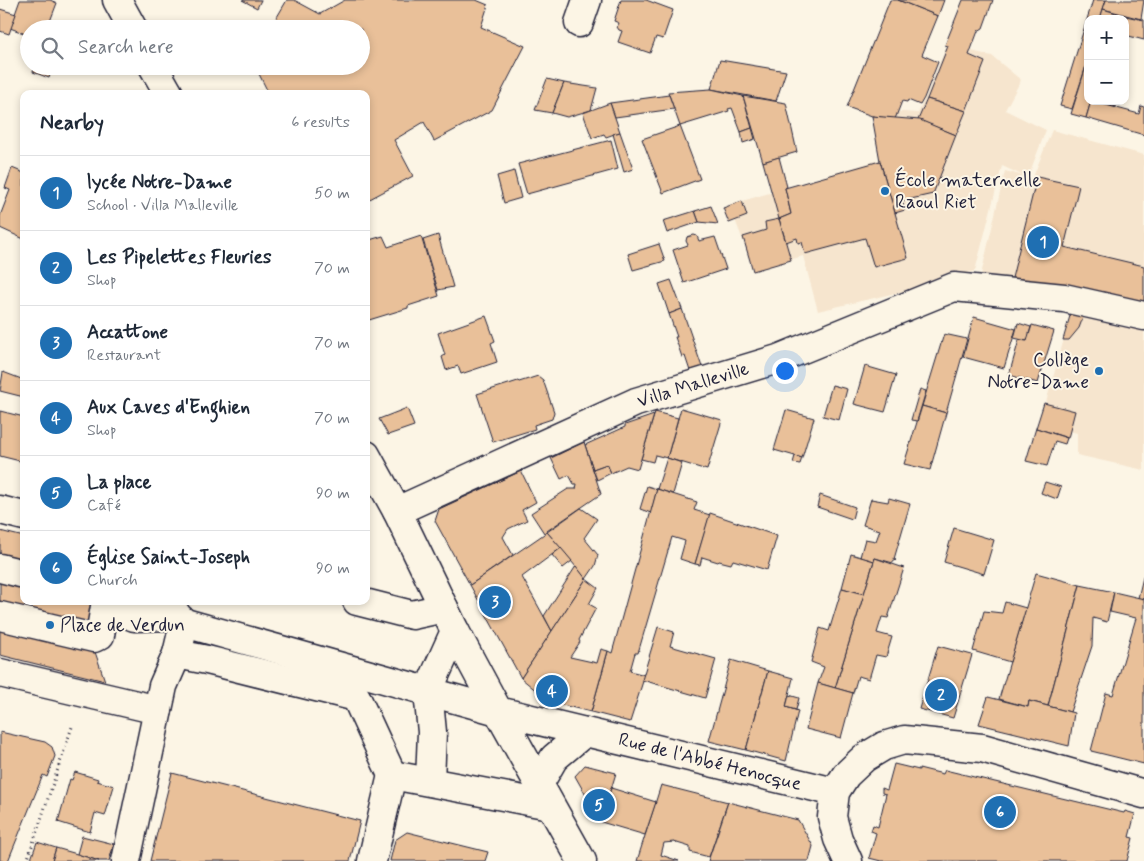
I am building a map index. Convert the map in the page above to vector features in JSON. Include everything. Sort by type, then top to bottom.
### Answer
[{"type":"street","points":[[117,0],[128,20]]},
{"type":"street","points":[[158,75],[166,90]]},
{"type":"street","name":"Villa Malleville","points":[[397,512],[636,402],[778,359],[954,287],[1064,298],[1144,316]]},
{"type":"street","points":[[370,462],[397,512],[449,619],[582,861]]},
{"type":"street","points":[[0,510],[20,515]]},
{"type":"street","points":[[0,568],[20,573]]},
{"type":"street","points":[[370,604],[412,615],[449,619]]},
{"type":"street","points":[[0,616],[94,638],[100,636],[105,605]]},
{"type":"street","points":[[120,605],[128,614],[134,617],[177,614],[359,685],[392,775],[372,861]]},
{"type":"street","points":[[126,861],[163,686],[177,654],[177,614]]},
{"type":"street","points":[[430,781],[432,732],[428,691],[449,619]]},
{"type":"street","points":[[177,654],[359,685],[428,691]]},
{"type":"street","points":[[0,672],[158,710]]},
{"type":"street","name":"Rue de l'Abbé Henocque","points":[[428,691],[498,711],[835,792]]},
{"type":"street","points":[[544,794],[554,758],[584,732]]},
{"type":"street","points":[[848,861],[838,839],[832,817],[835,792],[846,775],[864,758],[884,746],[904,740],[982,748],[1144,794]]},
{"type":"street","points":[[392,775],[544,794]]},
{"type":"path","points":[[28,861],[84,692]]},
{"type":"shaded area","name":"École maternelle Raoul Riet","points":[[947,45],[992,56],[1021,80],[1005,110],[1046,130],[1028,177],[1031,182],[1052,130],[1144,155],[1144,309],[981,275],[1005,171],[1024,176],[1002,166],[975,271],[926,286],[818,311],[803,256],[755,270],[729,205],[882,159],[876,110],[918,113]]},
{"type":"shaded area","name":"Collège Notre-Dame","points":[[1074,304],[1144,319],[1144,470],[1077,455],[1077,433],[1040,423]]},
{"type":"building","points":[[20,0],[50,0],[57,3],[50,20],[20,20],[20,32],[10,28]]},
{"type":"building","points":[[242,0],[261,0],[257,8]]},
{"type":"building","points":[[287,0],[294,0],[320,14],[345,0],[476,0],[488,5],[481,27],[525,46],[492,110],[434,141],[424,122],[394,140],[413,176],[370,199],[370,90],[267,90],[260,75],[370,75],[370,20],[275,20]]},
{"type":"building","points":[[621,0],[646,0],[673,10],[663,39],[656,37],[650,53],[618,42],[622,31],[617,27],[619,23],[614,21]]},
{"type":"building","points":[[890,0],[898,0],[938,16],[922,55],[938,62],[924,98],[920,105],[908,100],[907,102],[902,101],[895,119],[872,116],[847,107]]},
{"type":"building","points":[[898,0],[944,0],[938,16]]},
{"type":"building","points":[[963,0],[993,0],[983,28],[978,31],[969,55],[985,62],[966,111],[927,99],[948,46],[945,45]]},
{"type":"building","points":[[1093,0],[1106,0],[1101,15],[1088,15]]},
{"type":"building","points":[[1106,0],[1144,0],[1141,19],[1103,9]]},
{"type":"building","points":[[0,9],[16,14],[9,34],[0,31]]},
{"type":"building","points":[[1103,9],[1123,15],[1101,15]]},
{"type":"building","points":[[1129,17],[1144,20],[1144,40],[1129,36]]},
{"type":"building","points":[[1084,29],[1084,72],[1072,109],[1060,106]]},
{"type":"building","points":[[720,60],[786,71],[776,101],[711,89]]},
{"type":"building","points":[[1084,73],[1084,105],[1090,105],[1086,118],[1071,114]]},
{"type":"building","points":[[547,79],[564,83],[552,113],[535,110]]},
{"type":"building","points":[[564,83],[597,88],[591,110],[567,117],[552,113]]},
{"type":"building","points":[[711,89],[743,96],[752,128],[741,132],[732,108],[728,109],[729,111],[680,126],[668,92]]},
{"type":"building","points":[[669,95],[674,109],[615,117],[610,103]]},
{"type":"building","points":[[743,96],[786,103],[797,152],[763,162]]},
{"type":"building","points":[[927,99],[966,111],[956,135],[918,120]]},
{"type":"building","points":[[610,103],[620,132],[606,137],[604,134],[592,138],[583,113]]},
{"type":"building","points":[[1090,105],[1106,105],[1139,114],[1141,106],[1144,107],[1144,135],[1086,118]]},
{"type":"building","points":[[872,116],[920,120],[956,135],[933,194],[902,201],[905,210],[895,213],[880,161]]},
{"type":"building","points":[[680,126],[700,179],[663,193],[642,139]]},
{"type":"building","points":[[752,128],[755,139],[743,143],[741,132]]},
{"type":"building","points":[[620,132],[633,169],[624,172],[613,134]]},
{"type":"building","points":[[611,140],[618,169],[527,194],[518,164]]},
{"type":"building","points":[[779,157],[787,187],[785,188],[791,214],[779,219],[763,162]]},
{"type":"building","points":[[880,161],[908,258],[874,267],[865,238],[805,254],[802,242],[798,243],[797,238],[786,242],[779,219],[791,214],[785,188]]},
{"type":"building","points":[[12,168],[20,171],[20,237],[0,228],[0,216],[10,190],[5,188]]},
{"type":"building","points":[[514,171],[521,198],[504,203],[497,176]]},
{"type":"building","points":[[1037,177],[1079,186],[1064,247],[1144,266],[1144,313],[1011,282]]},
{"type":"building","points":[[742,201],[747,216],[729,223],[723,208]]},
{"type":"building","points":[[711,206],[718,224],[699,222],[695,211]]},
{"type":"building","points":[[695,211],[699,222],[667,233],[663,221]]},
{"type":"building","points":[[779,219],[791,260],[753,271],[743,237],[766,230],[765,222]]},
{"type":"building","points":[[438,235],[453,287],[438,290],[423,240]]},
{"type":"building","points":[[383,236],[388,247],[421,236],[439,296],[370,320],[370,240]]},
{"type":"building","points":[[697,236],[699,241],[715,237],[726,269],[684,283],[673,250],[688,245],[687,237]]},
{"type":"building","points":[[659,244],[665,261],[633,270],[628,254]]},
{"type":"building","points":[[671,280],[682,309],[669,314],[659,284]]},
{"type":"building","points":[[682,309],[703,370],[691,374],[685,356],[682,357],[669,314]]},
{"type":"building","points":[[1072,309],[1085,312],[1079,328],[1069,340],[1063,340]]},
{"type":"building","points":[[486,316],[495,341],[491,343],[497,362],[461,374],[458,366],[446,370],[442,357],[445,355],[438,333]]},
{"type":"building","points":[[974,317],[1016,329],[1004,368],[963,357]]},
{"type":"building","points":[[1018,323],[1031,327],[1027,341],[1014,338]]},
{"type":"building","points":[[1032,325],[1054,331],[1038,383],[1009,375],[1019,340],[1027,341]]},
{"type":"building","points":[[944,334],[967,339],[946,413],[922,406]]},
{"type":"building","points":[[865,366],[896,375],[885,412],[854,404]]},
{"type":"building","points":[[3,372],[20,378],[20,396],[0,391]]},
{"type":"building","points":[[538,376],[543,380],[554,412],[552,419],[534,425],[535,429],[493,442],[477,394]]},
{"type":"building","points":[[832,385],[847,389],[839,420],[823,416]]},
{"type":"building","points":[[920,389],[926,391],[917,421],[911,420]]},
{"type":"building","points":[[1044,403],[1075,411],[1068,438],[1036,428]]},
{"type":"building","points":[[922,406],[946,413],[930,470],[904,464]]},
{"type":"building","points":[[407,408],[414,426],[388,435],[379,419]]},
{"type":"building","points":[[681,408],[722,420],[707,470],[667,458]]},
{"type":"building","points":[[786,410],[814,418],[802,458],[774,450]]},
{"type":"building","points":[[0,411],[20,416],[20,461],[0,456]]},
{"type":"building","points":[[655,412],[678,418],[667,458],[655,455],[653,462],[641,459]]},
{"type":"building","points":[[654,415],[638,469],[627,466],[611,473],[607,464],[593,469],[585,445],[625,427],[625,425]]},
{"type":"building","points":[[1036,428],[1067,438],[1065,444],[1055,441],[1047,466],[1026,461]]},
{"type":"building","points":[[584,442],[601,494],[544,533],[531,513],[568,489],[576,489],[577,484],[574,484],[569,475],[561,479],[551,458]]},
{"type":"building","points":[[795,456],[802,458],[800,464],[793,463]]},
{"type":"building","points":[[667,458],[682,463],[673,494],[657,489]]},
{"type":"building","points":[[607,464],[611,473],[597,480],[593,469]]},
{"type":"building","points":[[521,471],[536,502],[522,510],[527,520],[508,529],[503,537],[513,555],[470,585],[435,521],[439,509]]},
{"type":"building","points":[[1045,482],[1061,487],[1057,499],[1041,493]]},
{"type":"building","points":[[647,486],[657,489],[651,513],[640,509]]},
{"type":"building","points":[[657,489],[697,502],[694,510],[710,515],[695,564],[680,559],[685,541],[672,537],[638,653],[635,653],[630,671],[645,675],[630,722],[591,712],[608,651],[612,653]]},
{"type":"building","points":[[820,495],[855,507],[852,519],[817,507]]},
{"type":"building","points":[[889,498],[910,504],[894,559],[896,560],[893,563],[875,558],[874,561],[860,557],[865,539],[876,541],[880,530],[863,525],[871,499],[888,502]]},
{"type":"building","points":[[581,508],[597,519],[584,538],[598,555],[595,566],[586,579],[547,532]]},
{"type":"building","points":[[710,513],[777,536],[767,570],[733,560],[731,564],[702,557],[700,565],[695,564]]},
{"type":"building","points":[[954,528],[994,540],[984,574],[944,562]]},
{"type":"building","name":"Place de Verdun","points":[[0,531],[20,536],[20,605],[104,605],[94,649],[105,681],[0,655]]},
{"type":"building","points":[[547,532],[561,548],[522,577],[552,631],[521,678],[470,585]]},
{"type":"building","points":[[561,548],[572,561],[563,568],[552,555]]},
{"type":"building","points":[[851,554],[874,561],[864,594],[842,588]]},
{"type":"building","points":[[875,558],[904,568],[888,618],[882,617],[877,633],[892,637],[886,657],[876,655],[869,679],[858,676],[853,693],[835,688]]},
{"type":"building","points":[[576,566],[586,579],[552,631],[544,616]]},
{"type":"building","points":[[1036,573],[1080,585],[1048,706],[1029,701],[1028,707],[999,699]]},
{"type":"building","points":[[1144,573],[1144,599],[1138,598]]},
{"type":"building","points":[[586,579],[598,588],[589,604],[596,608],[579,640],[580,642],[570,657],[597,663],[601,649],[608,651],[591,712],[550,702],[521,678]]},
{"type":"building","points":[[1080,585],[1114,592],[1107,622],[1093,618],[1092,646],[1070,712],[1048,706]]},
{"type":"building","points":[[842,588],[864,594],[835,688],[818,683],[824,667],[811,662],[820,628],[829,631]]},
{"type":"building","points":[[1114,592],[1144,599],[1144,764],[1091,751],[1106,693],[1113,695],[1136,618],[1110,612]]},
{"type":"building","points":[[1005,602],[1026,608],[1010,662],[973,651],[984,611],[1002,613]]},
{"type":"building","points":[[658,627],[674,632],[670,646],[716,659],[705,698],[642,680]]},
{"type":"building","points":[[938,646],[972,655],[953,718],[919,709]]},
{"type":"building","points":[[731,660],[768,671],[746,750],[709,741]]},
{"type":"building","points":[[768,671],[793,678],[786,707],[798,711],[786,761],[746,750]]},
{"type":"building","points":[[818,683],[853,693],[841,738],[806,729]]},
{"type":"building","points":[[789,695],[799,698],[796,710],[786,707]]},
{"type":"building","points":[[988,697],[1028,707],[1029,701],[1074,713],[1069,746],[979,724]]},
{"type":"building","points":[[0,732],[45,742],[52,747],[55,756],[47,777],[43,775],[8,861],[0,861]]},
{"type":"building","points":[[894,764],[943,774],[945,770],[1124,813],[1125,811],[1135,814],[1129,837],[1133,838],[1127,861],[881,861],[869,858],[876,833],[871,831],[873,825],[878,827],[886,794],[882,793],[882,788],[887,790]]},
{"type":"building","points":[[585,765],[616,773],[601,822],[575,776]]},
{"type":"building","points":[[75,772],[114,786],[105,816],[95,813],[90,832],[58,822],[70,779],[72,780]]},
{"type":"building","points":[[172,773],[360,821],[350,861],[150,861]]},
{"type":"building","points":[[661,785],[728,802],[709,857],[690,852],[690,847],[674,842],[664,843],[661,855],[679,861],[637,861]]},
{"type":"building","points":[[611,788],[656,802],[645,835],[601,822]]},
{"type":"building","points":[[728,802],[798,820],[813,846],[809,861],[708,861]]},
{"type":"building","points":[[407,832],[488,852],[485,861],[390,861],[395,840]]},
{"type":"building","points":[[82,836],[114,844],[109,861],[99,861],[77,854]]},
{"type":"building","points":[[37,842],[56,848],[52,861],[31,859]]},
{"type":"building","points":[[56,848],[77,854],[99,861],[52,861]]},
{"type":"place","name":"École maternelle Raoul Riet","points":[[885,191]]},
{"type":"place","name":"lycée Notre-Dame","points":[[1043,242]]},
{"type":"place","name":"Collège Notre-Dame","points":[[1099,371]]},
{"type":"place","name":"Accattone","points":[[495,602]]},
{"type":"place","name":"Place de Verdun","points":[[50,625]]},
{"type":"place","name":"Aux Caves d'Enghien","points":[[552,691]]},
{"type":"place","name":"Les Pipelettes Fleuries","points":[[941,695]]},
{"type":"place","name":"La place","points":[[599,805]]},
{"type":"place","name":"Église Saint-Joseph","points":[[1000,812]]}]
